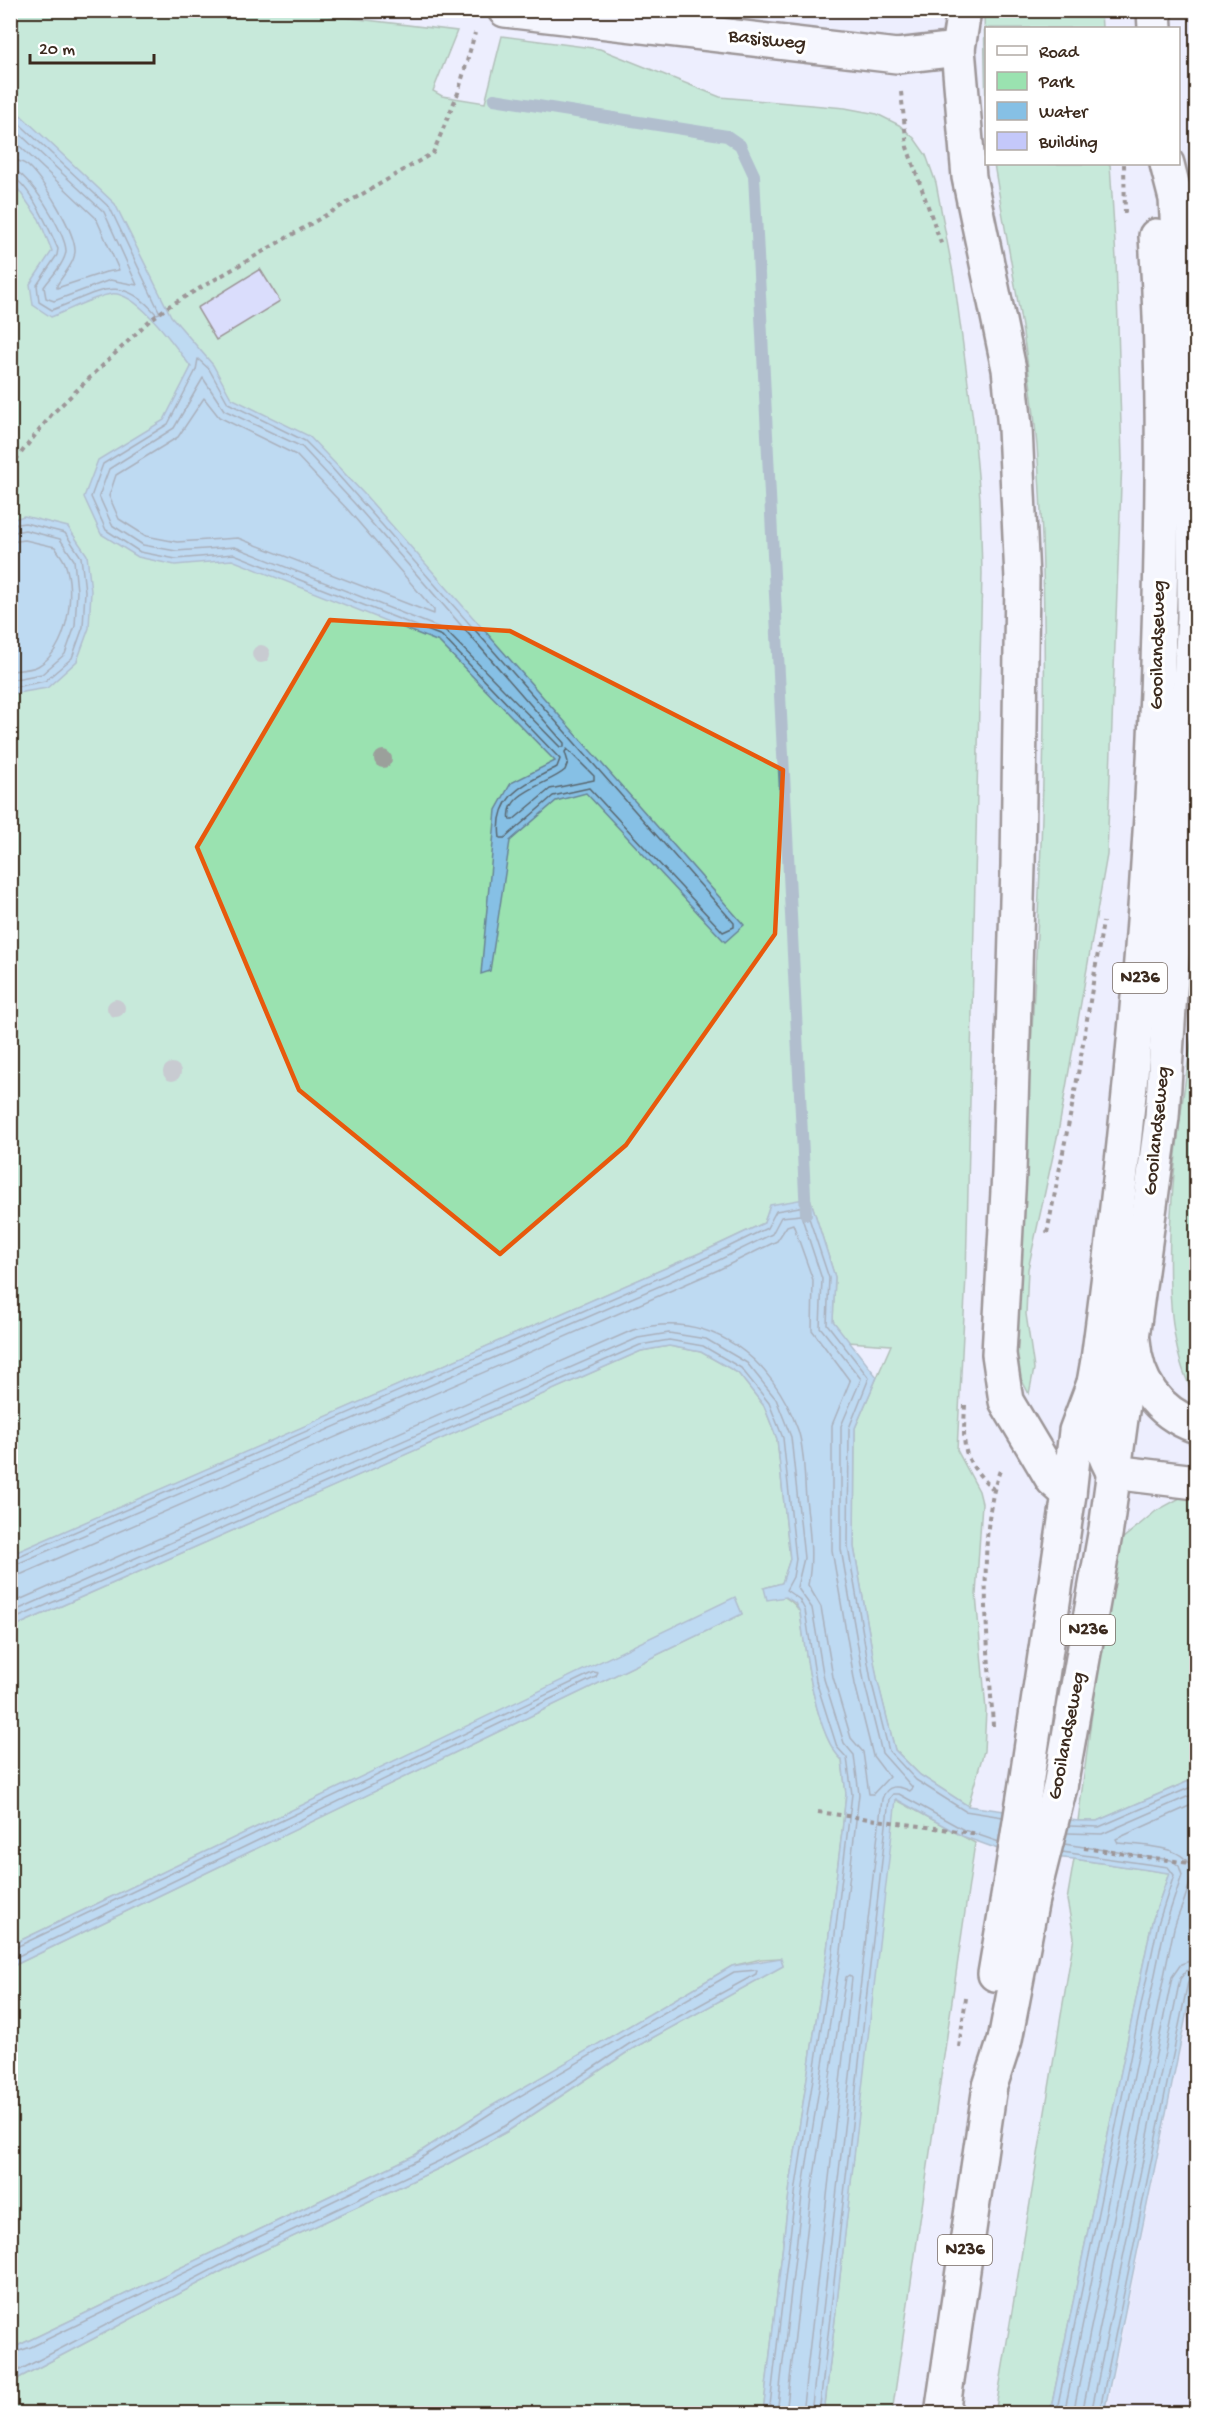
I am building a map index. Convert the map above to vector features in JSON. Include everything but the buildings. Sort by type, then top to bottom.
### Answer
[{"type":"main road","name":"Basisweg","points":[[506,10],[897,56],[958,49]]},
{"type":"main road","points":[[964,10],[958,49],[969,177],[1009,369],[1015,428],[1022,579],[1017,890],[1009,1173],[999,1354],[1006,1401],[1053,1480],[1069,1494]]},
{"type":"main road","points":[[1154,10],[1155,27]]},
{"type":"main road","name":"Gooilandseweg","points":[[942,2414],[990,2086],[1005,2040],[1020,1895],[1026,1784],[1069,1494],[1076,1431],[1094,1383],[1115,1231],[1134,1055],[1155,766],[1163,469],[1162,330],[1154,201],[1159,165]]},
{"type":"main road","name":"Gooilandseweg","points":[[1020,1895],[1060,1787],[1106,1529],[1162,1117],[1194,618],[1194,509],[1185,321],[1176,199],[1167,165]]},
{"type":"main road","points":[[1132,1333],[1134,1361],[1144,1386],[1162,1407],[1197,1426]]},
{"type":"main road","points":[[1094,1383],[1093,1414],[1099,1444],[1113,1472],[1197,1482]]},
{"type":"path","points":[[10,467],[52,414],[149,321],[169,306],[433,153],[458,93],[476,31]]},
{"type":"path","points":[[897,56],[907,147],[942,248]]},
{"type":"path","points":[[1124,165],[1125,221]]},
{"type":"path","points":[[1046,1236],[1076,1086],[1104,913]]},
{"type":"path","points":[[966,1403],[963,1438],[969,1465],[993,1489],[988,1560],[987,1624],[993,1727]]},
{"type":"highlighted area","points":[[330,620],[510,631],[783,770],[775,934],[626,1145],[500,1254],[299,1090],[197,847]]},
{"type":"shaded area","points":[[1196,1968],[1196,2413],[1106,2413],[1187,2013]]},
{"type":"green space","points":[[284,10],[457,31],[433,91],[442,96],[485,103],[502,36],[600,49],[720,97],[845,108],[877,114],[899,125],[914,138],[926,155],[936,183],[954,278],[973,420],[980,498],[982,573],[966,1276],[957,1450],[979,1491],[982,1503],[976,1595],[986,1710],[984,1751],[968,1806],[920,1775],[895,1750],[877,1679],[854,1547],[855,1428],[891,1345],[848,1342],[833,1321],[835,1277],[810,1198],[766,1217],[764,1223],[709,1249],[11,1555],[10,11]]},
{"type":"green space","points":[[984,11],[1101,11],[1102,27],[985,27],[985,63]]},
{"type":"green space","points":[[994,165],[1110,165],[1116,259],[1122,459],[1107,855],[1058,1133],[1028,1269],[1026,1314],[1034,1369],[1029,1394],[1017,1371],[1014,1339],[1043,799],[1044,690],[1039,474],[1032,396]]},
{"type":"green space","points":[[1196,1011],[1196,1397],[1180,1362],[1172,1317],[1169,1265],[1176,1153]]},
{"type":"green space","points":[[669,1346],[701,1352],[738,1373],[764,1406],[777,1439],[790,1559],[782,1583],[764,1588],[789,1600],[800,1612],[808,1669],[818,1712],[833,1748],[842,1760],[846,1794],[826,1958],[790,2185],[763,2413],[10,2413],[11,2382],[247,2258],[442,2167],[508,2131],[632,2049],[783,1966],[780,1958],[761,1959],[732,1966],[489,2108],[415,2155],[11,2349],[11,1967],[742,1614],[735,1598],[11,1945],[11,1628],[641,1351]]},
{"type":"green space","points":[[1189,1493],[1196,1493],[1196,1778],[1097,1821],[1078,1821],[1109,1582],[1122,1539],[1156,1511]]},
{"type":"green space","points":[[895,1799],[975,1843],[892,2413],[824,2414]]},
{"type":"green space","points":[[1074,1859],[1169,1873],[1152,1922],[1050,2413],[995,2414],[1074,1937],[1067,1900]]},
{"type":"water","points":[[11,106],[115,204],[171,316],[213,365],[231,398],[309,436],[365,495],[744,925],[725,942],[586,793],[556,801],[510,841],[490,971],[481,974],[496,810],[511,783],[555,761],[439,642],[232,560],[175,565],[138,557],[101,534],[84,497],[98,460],[164,420],[191,367],[156,322],[132,301],[121,295],[104,296],[51,317],[33,305],[30,284],[52,251],[39,219],[11,179]]},
{"type":"water","points":[[24,516],[68,527],[87,555],[91,591],[89,628],[77,661],[47,688],[11,694],[11,520]]},
{"type":"water","points":[[810,1198],[835,1277],[833,1321],[877,1377],[855,1428],[854,1547],[877,1678],[895,1750],[920,1775],[968,1806],[1078,1821],[1097,1821],[1196,1778],[1196,1968],[1104,2413],[1050,2413],[1152,1922],[1169,1873],[1074,1859],[1009,1853],[962,1836],[896,1799],[824,2413],[763,2413],[790,2185],[826,1958],[846,1794],[842,1760],[825,1732],[818,1712],[808,1669],[800,1612],[795,1603],[786,1597],[767,1600],[764,1588],[782,1583],[790,1559],[777,1439],[764,1406],[738,1373],[701,1352],[669,1346],[641,1351],[11,1628],[10,1555],[709,1249],[764,1223],[770,1205]]},
{"type":"water","points":[[735,1597],[742,1614],[11,1967],[11,1945]]},
{"type":"water","points":[[781,1958],[783,1966],[632,2049],[508,2131],[442,2167],[247,2258],[11,2382],[11,2349],[415,2155],[488,2108],[732,1966]]},
{"type":"waterway","points":[[494,99],[727,136],[740,145],[754,175],[806,1214]]}]
